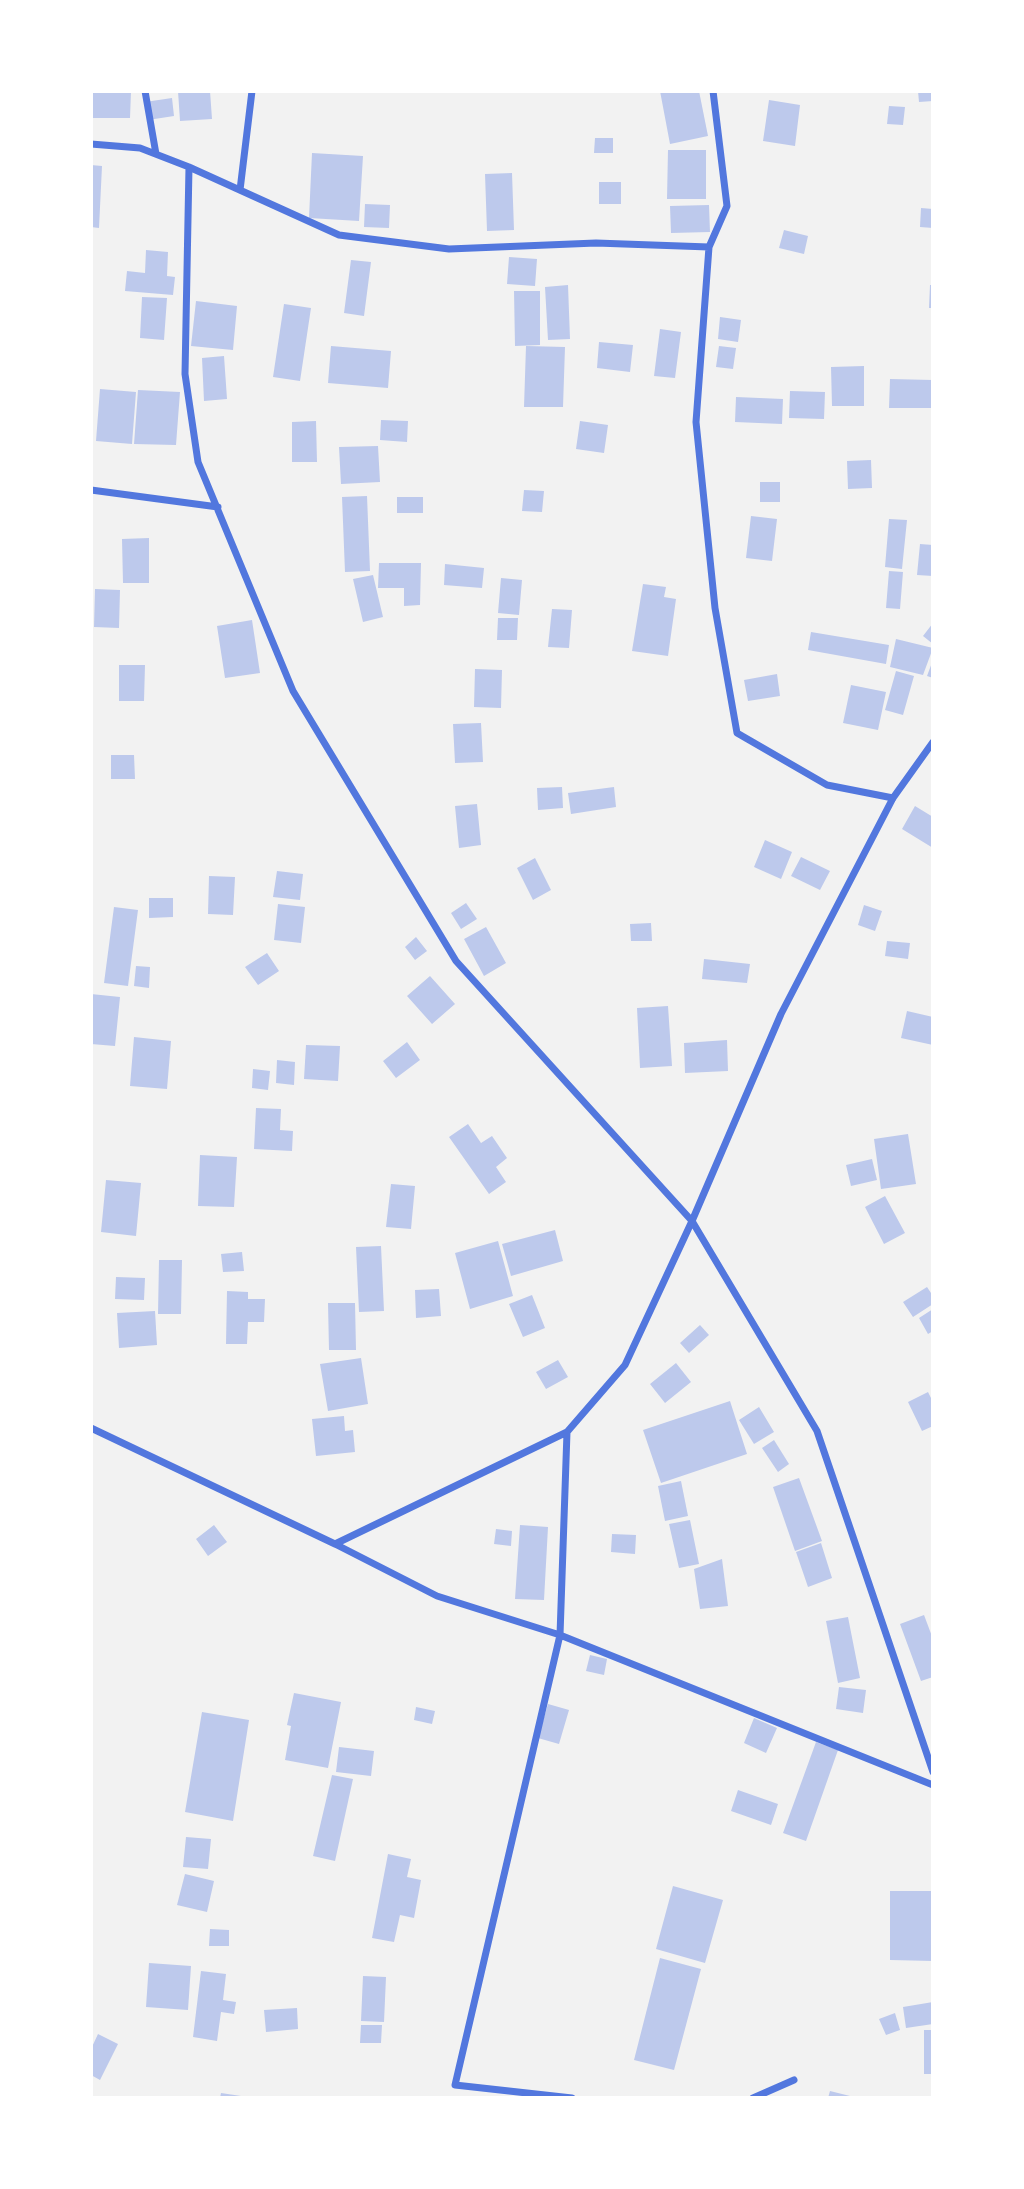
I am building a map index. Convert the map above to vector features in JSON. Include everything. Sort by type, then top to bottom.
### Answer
[{"type":"street","points":[[145,91],[156,154]]},
{"type":"street","points":[[240,190],[252,91]]},
{"type":"street","points":[[713,91],[727,206],[709,247],[696,422],[715,608],[737,733],[827,785],[893,798]]},
{"type":"street","points":[[91,144],[140,148],[189,167],[339,235],[449,249],[596,243],[709,247]]},
{"type":"street","points":[[189,167],[185,374],[198,462],[293,691],[456,961],[692,1221],[817,1431],[933,1772]]},
{"type":"street","points":[[91,490],[218,507]]},
{"type":"street","points":[[335,1544],[567,1432],[625,1365],[692,1221],[781,1014],[893,798],[933,742]]},
{"type":"street","points":[[91,1428],[335,1544],[437,1596],[560,1635],[933,1785]]},
{"type":"street","points":[[567,1432],[560,1635],[455,2085],[572,2098]]},
{"type":"street","points":[[753,2098],[794,2080]]},
{"type":"building","points":[[91,91],[131,91],[130,118],[91,118]]},
{"type":"building","points":[[178,91],[210,91],[212,119],[180,121]]},
{"type":"building","points":[[660,91],[699,91],[708,136],[670,144]]},
{"type":"building","points":[[918,91],[933,91],[933,101],[919,102]]},
{"type":"building","points":[[172,98],[174,116],[148,120],[145,102]]},
{"type":"building","points":[[769,100],[800,105],[795,146],[763,141]]},
{"type":"building","points":[[889,106],[905,107],[903,125],[887,124]]},
{"type":"building","points":[[595,138],[613,138],[613,153],[594,153]]},
{"type":"building","points":[[668,150],[706,150],[706,199],[667,199]]},
{"type":"building","points":[[312,153],[363,156],[359,221],[309,218]]},
{"type":"building","points":[[91,165],[102,166],[99,228],[91,227]]},
{"type":"building","points":[[512,173],[514,230],[487,231],[485,174]]},
{"type":"building","points":[[599,182],[621,182],[621,204],[599,204]]},
{"type":"building","points":[[365,204],[390,205],[389,228],[364,227]]},
{"type":"building","points":[[709,205],[710,232],[671,233],[670,206]]},
{"type":"building","points":[[921,208],[933,209],[933,228],[920,227]]},
{"type":"building","points":[[784,230],[808,236],[804,254],[779,248]]},
{"type":"building","points":[[146,250],[168,252],[167,276],[175,277],[173,295],[125,291],[127,271],[145,273]]},
{"type":"building","points":[[509,257],[537,259],[535,286],[507,284]]},
{"type":"building","points":[[351,260],[371,262],[364,316],[344,313]]},
{"type":"building","points":[[568,285],[570,339],[548,340],[545,287]]},
{"type":"building","points":[[930,285],[933,285],[933,308],[929,308]]},
{"type":"building","points":[[514,291],[540,291],[540,345],[515,346]]},
{"type":"building","points":[[142,297],[167,298],[164,340],[140,338]]},
{"type":"building","points":[[196,301],[237,306],[233,350],[191,346]]},
{"type":"building","points":[[284,304],[311,308],[300,381],[273,377]]},
{"type":"building","points":[[720,317],[741,320],[738,342],[718,339]]},
{"type":"building","points":[[660,329],[681,332],[675,378],[654,376]]},
{"type":"building","points":[[599,342],[633,345],[630,372],[597,368]]},
{"type":"building","points":[[331,346],[391,351],[388,388],[328,383]]},
{"type":"building","points":[[526,346],[565,347],[563,407],[524,407]]},
{"type":"building","points":[[719,346],[736,348],[733,369],[716,367]]},
{"type":"building","points":[[224,356],[227,399],[204,401],[202,358]]},
{"type":"building","points":[[864,366],[864,406],[832,406],[831,367]]},
{"type":"building","points":[[890,379],[933,380],[933,408],[889,408]]},
{"type":"building","points":[[100,389],[136,392],[132,444],[96,441]]},
{"type":"building","points":[[138,390],[180,392],[176,445],[134,444]]},
{"type":"building","points":[[790,391],[825,392],[824,419],[789,418]]},
{"type":"building","points":[[736,397],[783,399],[782,424],[735,422]]},
{"type":"building","points":[[381,420],[408,421],[407,442],[380,440]]},
{"type":"building","points":[[316,421],[317,462],[292,462],[292,422]]},
{"type":"building","points":[[580,421],[608,425],[604,453],[576,449]]},
{"type":"building","points":[[378,446],[380,482],[341,484],[339,447]]},
{"type":"building","points":[[871,460],[872,488],[848,489],[847,461]]},
{"type":"building","points":[[760,482],[780,482],[780,502],[760,502]]},
{"type":"building","points":[[524,490],[544,491],[542,512],[522,511]]},
{"type":"building","points":[[367,496],[370,571],[345,572],[342,497]]},
{"type":"building","points":[[397,497],[423,497],[423,513],[397,513]]},
{"type":"building","points":[[751,516],[777,519],[772,561],[746,558]]},
{"type":"building","points":[[889,519],[907,520],[902,569],[885,567]]},
{"type":"building","points":[[149,538],[149,583],[123,583],[122,539]]},
{"type":"building","points":[[920,544],[933,545],[933,576],[917,575]]},
{"type":"building","points":[[379,563],[421,563],[420,605],[404,606],[404,588],[378,588]]},
{"type":"building","points":[[445,564],[484,568],[482,588],[444,585]]},
{"type":"building","points":[[889,571],[903,572],[900,609],[886,608]]},
{"type":"building","points":[[373,575],[383,617],[363,622],[353,579]]},
{"type":"building","points":[[501,578],[522,580],[519,615],[498,613]]},
{"type":"building","points":[[643,584],[666,587],[664,597],[676,599],[668,656],[632,651]]},
{"type":"building","points":[[95,589],[120,590],[119,628],[94,627]]},
{"type":"building","points":[[552,609],[572,610],[569,648],[548,647]]},
{"type":"building","points":[[498,618],[518,618],[517,640],[497,640]]},
{"type":"building","points":[[252,620],[260,673],[225,678],[217,626]]},
{"type":"building","points":[[933,623],[933,644],[923,636]]},
{"type":"building","points":[[811,632],[889,645],[886,664],[808,650]]},
{"type":"building","points":[[896,639],[933,648],[923,675],[890,667]]},
{"type":"building","points":[[933,660],[933,678],[927,676]]},
{"type":"building","points":[[119,665],[145,665],[144,701],[119,701]]},
{"type":"building","points":[[475,669],[502,670],[501,708],[474,707]]},
{"type":"building","points":[[896,671],[914,676],[903,715],[885,710]]},
{"type":"building","points":[[777,674],[780,696],[748,701],[744,680]]},
{"type":"building","points":[[851,685],[886,692],[878,730],[843,723]]},
{"type":"building","points":[[481,723],[483,762],[455,763],[453,724]]},
{"type":"building","points":[[111,755],[134,755],[135,779],[111,779]]},
{"type":"building","points":[[562,787],[563,808],[538,810],[537,788]]},
{"type":"building","points":[[614,787],[616,807],[571,814],[568,793]]},
{"type":"building","points":[[477,804],[481,845],[459,848],[455,806]]},
{"type":"building","points":[[915,806],[933,817],[933,848],[902,829]]},
{"type":"building","points":[[765,840],[792,852],[781,879],[754,867]]},
{"type":"building","points":[[801,857],[830,871],[820,890],[791,876]]},
{"type":"building","points":[[535,858],[551,890],[533,900],[517,868]]},
{"type":"building","points":[[277,871],[303,874],[300,900],[273,897]]},
{"type":"building","points":[[209,876],[235,877],[233,915],[208,914]]},
{"type":"building","points":[[149,898],[173,898],[173,917],[149,918]]},
{"type":"building","points":[[466,903],[477,919],[461,929],[451,913]]},
{"type":"building","points":[[278,904],[305,907],[301,943],[274,940]]},
{"type":"building","points":[[864,905],[882,911],[875,931],[858,925]]},
{"type":"building","points":[[114,907],[138,910],[128,986],[104,983]]},
{"type":"building","points":[[651,923],[652,941],[631,941],[630,924]]},
{"type":"building","points":[[486,927],[506,963],[484,976],[464,939]]},
{"type":"building","points":[[416,937],[427,951],[415,960],[405,947]]},
{"type":"building","points":[[887,941],[910,943],[908,959],[885,956]]},
{"type":"building","points":[[267,953],[279,971],[258,985],[245,967]]},
{"type":"building","points":[[704,959],[750,964],[747,983],[702,979]]},
{"type":"building","points":[[136,966],[150,967],[149,988],[134,986]]},
{"type":"building","points":[[430,976],[455,1004],[432,1024],[407,996]]},
{"type":"building","points":[[91,994],[120,997],[115,1046],[91,1044]]},
{"type":"building","points":[[668,1006],[672,1066],[640,1068],[637,1008]]},
{"type":"building","points":[[907,1011],[933,1017],[933,1045],[901,1038]]},
{"type":"building","points":[[134,1037],[171,1041],[167,1089],[130,1086]]},
{"type":"building","points":[[727,1040],[728,1071],[685,1073],[684,1043]]},
{"type":"building","points":[[407,1042],[420,1060],[396,1078],[383,1061]]},
{"type":"building","points":[[306,1045],[340,1046],[338,1081],[304,1079]]},
{"type":"building","points":[[277,1060],[295,1062],[294,1085],[276,1083]]},
{"type":"building","points":[[253,1069],[270,1071],[268,1090],[252,1088]]},
{"type":"building","points":[[256,1108],[281,1109],[280,1130],[293,1131],[292,1151],[254,1149]]},
{"type":"building","points":[[468,1124],[481,1143],[492,1136],[507,1158],[496,1167],[506,1182],[489,1194],[449,1137]]},
{"type":"building","points":[[908,1134],[916,1184],[881,1189],[874,1139]]},
{"type":"building","points":[[200,1155],[237,1157],[234,1207],[198,1206]]},
{"type":"building","points":[[872,1159],[877,1180],[851,1186],[846,1165]]},
{"type":"building","points":[[106,1180],[141,1183],[136,1236],[101,1232]]},
{"type":"building","points":[[391,1184],[415,1186],[411,1229],[386,1227]]},
{"type":"building","points":[[885,1196],[905,1233],[884,1244],[865,1207]]},
{"type":"building","points":[[555,1230],[563,1261],[511,1276],[502,1244]]},
{"type":"building","points":[[498,1241],[513,1296],[470,1309],[455,1253]]},
{"type":"building","points":[[381,1246],[384,1311],[359,1312],[356,1247]]},
{"type":"building","points":[[242,1252],[244,1271],[223,1272],[221,1254]]},
{"type":"building","points":[[159,1260],[182,1260],[181,1314],[158,1314]]},
{"type":"building","points":[[116,1277],[145,1278],[144,1300],[115,1299]]},
{"type":"building","points":[[927,1287],[933,1296],[933,1304],[913,1317],[903,1302]]},
{"type":"building","points":[[439,1289],[441,1316],[416,1318],[415,1290]]},
{"type":"building","points":[[227,1291],[248,1292],[248,1299],[265,1299],[264,1322],[248,1322],[247,1344],[226,1344]]},
{"type":"building","points":[[532,1295],[545,1328],[523,1337],[509,1304]]},
{"type":"building","points":[[328,1303],[355,1303],[356,1350],[329,1350]]},
{"type":"building","points":[[933,1309],[933,1331],[928,1334],[919,1318]]},
{"type":"building","points":[[155,1311],[157,1345],[119,1348],[117,1313]]},
{"type":"building","points":[[700,1325],[709,1335],[689,1353],[680,1343]]},
{"type":"building","points":[[361,1358],[368,1404],[328,1411],[320,1364]]},
{"type":"building","points":[[558,1360],[568,1377],[546,1389],[536,1372]]},
{"type":"building","points":[[676,1363],[691,1382],[665,1403],[650,1384]]},
{"type":"building","points":[[928,1392],[933,1402],[933,1426],[922,1431],[908,1402]]},
{"type":"building","points":[[730,1401],[747,1454],[661,1483],[643,1430]]},
{"type":"building","points":[[759,1407],[774,1432],[754,1444],[739,1420]]},
{"type":"building","points":[[344,1416],[345,1431],[353,1430],[355,1452],[316,1456],[312,1419]]},
{"type":"building","points":[[774,1440],[789,1464],[778,1472],[762,1448]]},
{"type":"building","points":[[799,1478],[822,1541],[795,1551],[773,1487]]},
{"type":"building","points":[[681,1481],[688,1516],[665,1521],[658,1486]]},
{"type":"building","points":[[690,1520],[699,1564],[679,1568],[669,1524]]},
{"type":"building","points":[[214,1525],[227,1542],[208,1556],[196,1539]]},
{"type":"building","points":[[520,1525],[548,1527],[544,1600],[515,1599]]},
{"type":"building","points":[[496,1529],[512,1531],[511,1546],[494,1544]]},
{"type":"building","points":[[612,1534],[636,1535],[635,1554],[611,1552]]},
{"type":"building","points":[[821,1543],[832,1578],[808,1587],[796,1552]]},
{"type":"building","points":[[722,1559],[728,1606],[700,1609],[694,1569]]},
{"type":"building","points":[[924,1615],[933,1639],[933,1677],[921,1681],[900,1624]]},
{"type":"building","points":[[848,1617],[860,1678],[838,1683],[826,1621]]},
{"type":"building","points":[[590,1655],[607,1659],[604,1675],[586,1671]]},
{"type":"building","points":[[839,1687],[866,1690],[863,1713],[836,1709]]},
{"type":"building","points":[[294,1693],[341,1702],[328,1768],[285,1760],[291,1726],[287,1725]]},
{"type":"building","points":[[548,1704],[569,1710],[559,1744],[538,1738]]},
{"type":"building","points":[[416,1707],[435,1711],[432,1724],[414,1720]]},
{"type":"building","points":[[202,1712],[249,1720],[233,1821],[185,1812]]},
{"type":"building","points":[[754,1718],[777,1728],[766,1753],[744,1743]]},
{"type":"building","points":[[816,1742],[838,1750],[806,1841],[783,1833]]},
{"type":"building","points":[[339,1747],[374,1751],[371,1776],[336,1772]]},
{"type":"building","points":[[332,1775],[353,1779],[335,1861],[313,1856]]},
{"type":"building","points":[[738,1790],[778,1804],[771,1825],[731,1811]]},
{"type":"building","points":[[186,1837],[211,1839],[208,1869],[183,1867]]},
{"type":"building","points":[[388,1854],[411,1859],[407,1877],[421,1880],[414,1918],[400,1915],[394,1942],[372,1938]]},
{"type":"building","points":[[185,1874],[214,1881],[207,1912],[177,1905]]},
{"type":"building","points":[[673,1886],[723,1900],[705,1963],[656,1949]]},
{"type":"building","points":[[890,1891],[933,1891],[933,1961],[890,1960]]},
{"type":"building","points":[[210,1929],[229,1930],[229,1946],[209,1946]]},
{"type":"building","points":[[660,1958],[701,1969],[674,2070],[634,2060]]},
{"type":"building","points":[[149,1963],[191,1966],[188,2010],[146,2007]]},
{"type":"building","points":[[201,1971],[226,1974],[223,2000],[236,2002],[234,2014],[221,2012],[217,2041],[193,2037]]},
{"type":"building","points":[[363,1976],[386,1977],[384,2022],[361,2021]]},
{"type":"building","points":[[933,2002],[933,2024],[906,2028],[903,2007]]},
{"type":"building","points":[[297,2008],[298,2029],[266,2032],[264,2010]]},
{"type":"building","points":[[895,2013],[900,2030],[886,2035],[879,2019]]},
{"type":"building","points":[[361,2025],[382,2025],[381,2043],[360,2043]]},
{"type":"building","points":[[924,2030],[933,2030],[933,2074],[924,2074]]},
{"type":"building","points":[[98,2034],[118,2044],[100,2080],[91,2075],[91,2049]]},
{"type":"building","points":[[830,2091],[854,2097],[854,2098],[828,2098]]},
{"type":"building","points":[[221,2093],[241,2096],[241,2098],[220,2098]]}]
